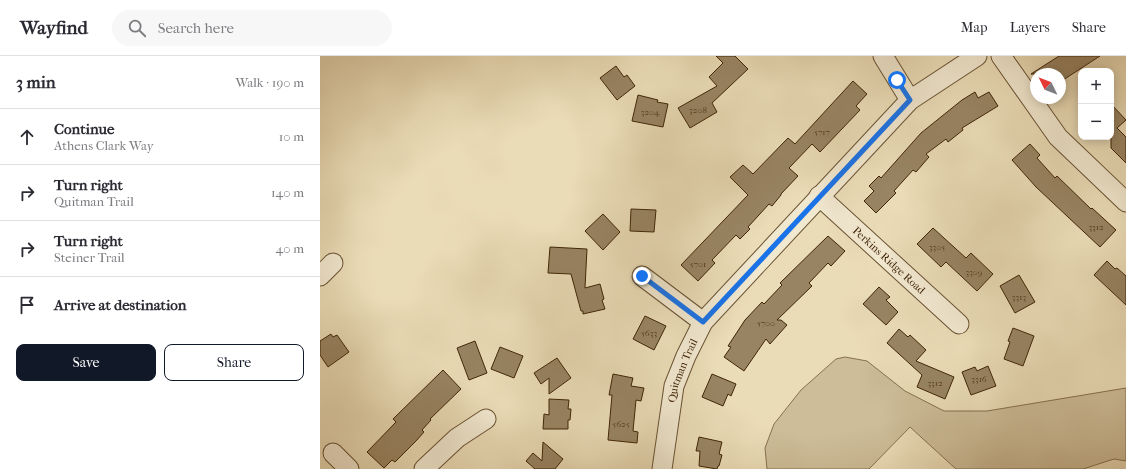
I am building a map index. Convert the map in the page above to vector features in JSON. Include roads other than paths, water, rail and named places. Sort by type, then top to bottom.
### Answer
[{"type":"street","points":[[883,56],[910,100]]},
{"type":"street","name":"Quitman Trail","points":[[662,469],[674,386],[686,356],[703,322],[910,100],[977,56]]},
{"type":"street","points":[[1000,56],[1058,137],[1126,202]]},
{"type":"street","name":"Perkins Ridge Road","points":[[819,196],[959,324]]},
{"type":"street","points":[[642,276],[703,322]]},
{"type":"street","points":[[424,469],[457,438],[486,418]]},
{"type":"street","points":[[333,453],[349,469]]}]
